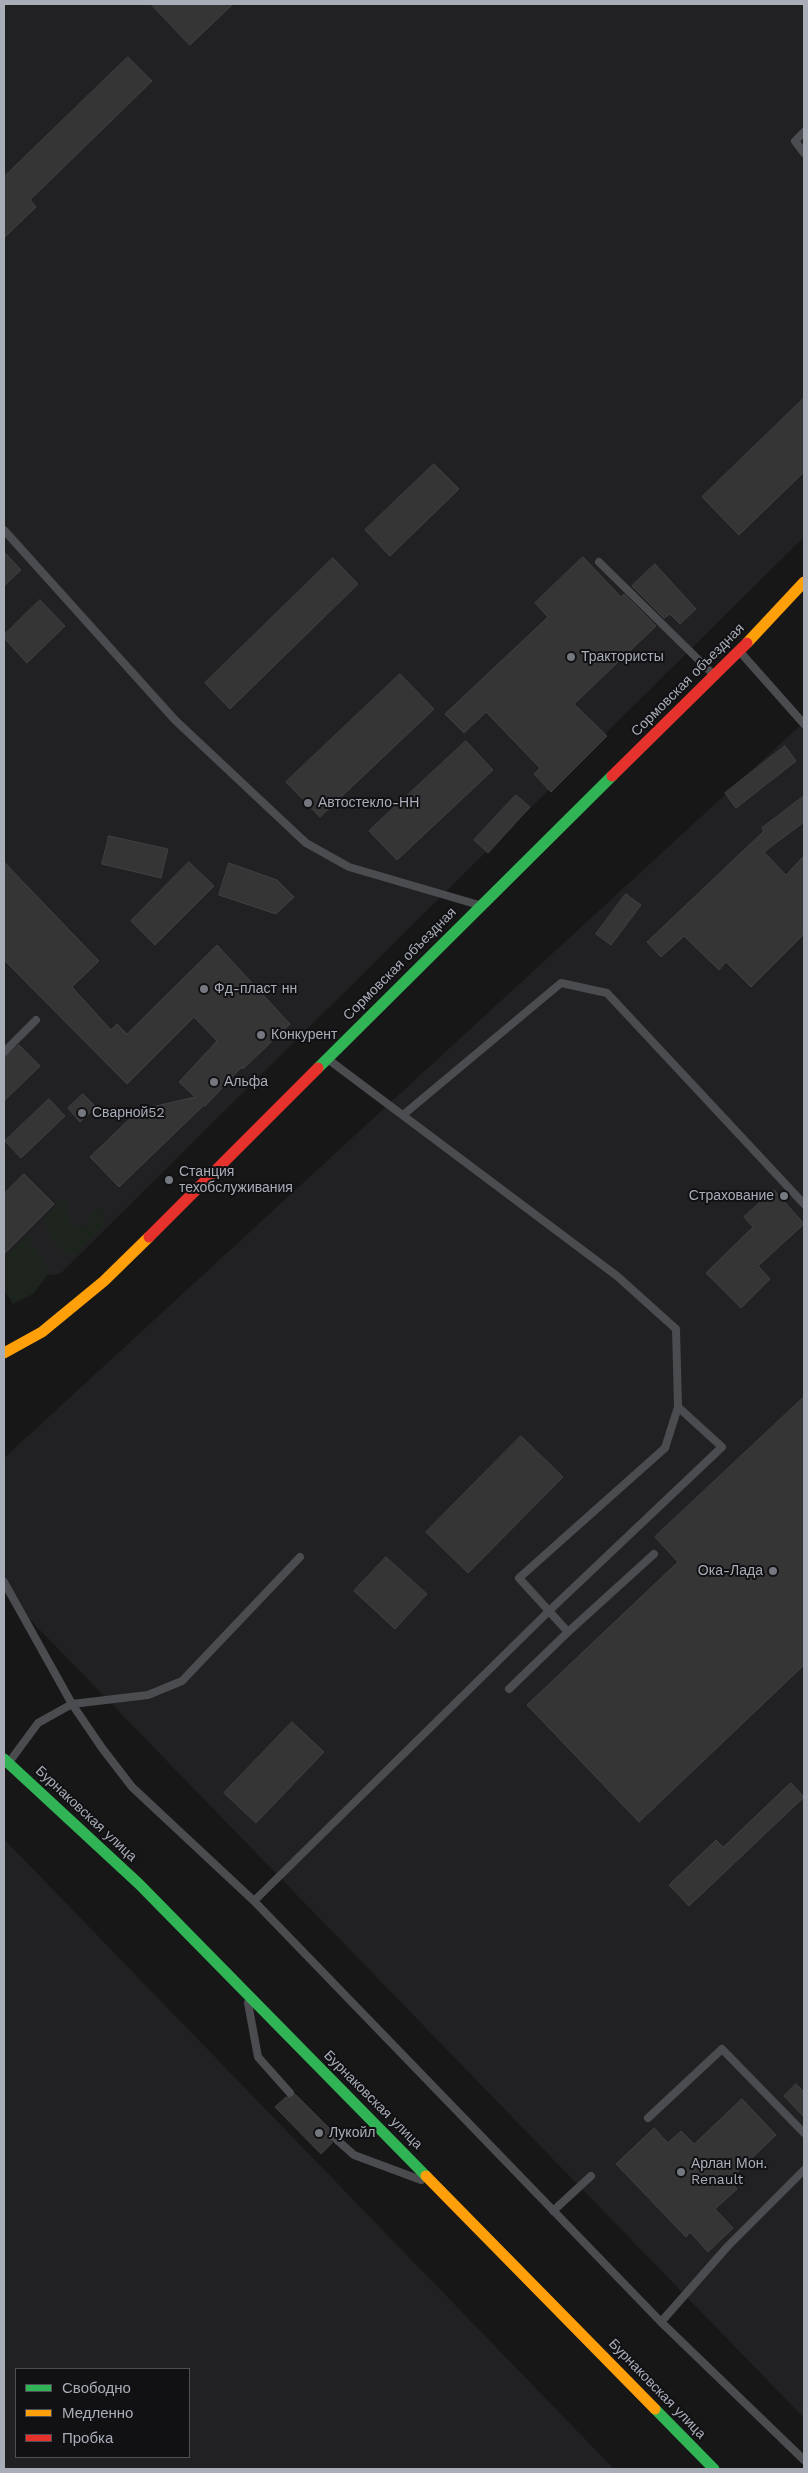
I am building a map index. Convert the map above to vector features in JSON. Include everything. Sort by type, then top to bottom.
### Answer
[{"type":"street","name":"Сормовская объездная","points":[[4,1353],[42,1332],[104,1281],[481,905],[740,651],[804,582]]},
{"type":"street","name":"Бурнаковская улица","points":[[6,1761],[139,1884],[714,2469]]},
{"type":"lane","points":[[804,132],[795,141],[804,153]]},
{"type":"lane","points":[[4,530],[174,720],[306,843],[349,867],[481,905]]},
{"type":"lane","points":[[599,562],[714,675]]},
{"type":"lane","points":[[740,651],[804,724]]},
{"type":"lane","points":[[403,1115],[561,983],[607,992],[804,1204]]},
{"type":"lane","points":[[4,1052],[36,1020]]},
{"type":"lane","points":[[327,1058],[617,1276],[676,1329],[678,1407],[665,1448],[520,1578],[568,1632]]},
{"type":"lane","points":[[254,1901],[550,1610],[722,1447],[678,1407]]},
{"type":"lane","points":[[509,1689],[568,1632],[654,1554]]},
{"type":"lane","points":[[6,1761],[38,1723],[72,1704],[148,1695],[182,1681],[300,1557]]},
{"type":"lane","points":[[4,1582],[72,1704],[132,1787],[254,1901],[661,2322],[804,2460]]},
{"type":"lane","points":[[246,1993],[258,2057],[290,2093]]},
{"type":"lane","points":[[648,2118],[722,2049],[804,2133]]},
{"type":"lane","points":[[336,2139],[354,2155],[438,2187]]},
{"type":"lane","points":[[661,2322],[728,2246],[804,2170]]},
{"type":"lane","points":[[554,2211],[591,2176]]},
{"type":"shaded area","points":[[4,4],[804,4],[804,537],[60,1274],[4,1279]]},
{"type":"shaded area","points":[[804,722],[804,2418],[4,1593],[4,1458]]},
{"type":"shaded area","points":[[64,1196],[72,1225],[87,1226],[92,1211],[102,1206],[105,1225],[76,1254],[65,1254],[51,1239],[43,1219]]},
{"type":"shaded area","points":[[27,1236],[50,1272],[33,1294],[13,1304],[4,1290],[4,1258]]},
{"type":"shaded area","points":[[4,1839],[614,2469],[4,2469]]},
{"type":"building","points":[[151,4],[233,4],[190,45]]},
{"type":"building","points":[[128,57],[152,81],[30,200],[36,207],[4,238],[4,177]]},
{"type":"building","points":[[804,398],[804,472],[739,535],[702,497]]},
{"type":"building","points":[[434,464],[459,489],[390,556],[365,530]]},
{"type":"building","points":[[4,552],[21,570],[4,586]]},
{"type":"building","points":[[583,557],[621,597],[624,594],[656,626],[574,704],[607,736],[551,792],[534,774],[540,768],[486,712],[464,733],[445,714],[548,617],[535,603]]},
{"type":"building","points":[[333,558],[358,584],[230,709],[205,683]]},
{"type":"building","points":[[655,564],[696,609],[680,624],[670,614],[664,618],[632,586]]},
{"type":"building","points":[[40,600],[65,626],[27,663],[4,638],[4,635]]},
{"type":"building","points":[[400,674],[434,709],[320,817],[286,782]]},
{"type":"building","points":[[466,741],[493,770],[397,860],[369,831]]},
{"type":"building","points":[[785,746],[796,761],[736,808],[725,793]]},
{"type":"building","points":[[516,795],[530,807],[488,853],[474,840]]},
{"type":"building","points":[[804,796],[804,822],[764,852],[786,875],[804,856],[804,934],[751,987],[726,962],[719,970],[684,936],[661,957],[647,942],[764,831],[762,828]]},
{"type":"building","points":[[109,836],[168,849],[161,878],[102,864]]},
{"type":"building","points":[[4,862],[99,961],[72,987],[111,1030],[117,1024],[127,1034],[217,945],[290,1024],[243,1069],[242,1067],[205,1106],[119,1187],[90,1157],[139,1110],[195,1097],[179,1082],[217,1041],[194,1017],[127,1084],[4,960]]},
{"type":"building","points":[[189,862],[214,886],[155,945],[131,921]]},
{"type":"building","points":[[229,863],[277,880],[294,897],[276,914],[219,895]]},
{"type":"building","points":[[626,894],[641,905],[611,945],[596,934]]},
{"type":"building","points":[[19,1045],[40,1066],[4,1101],[4,1058]]},
{"type":"building","points":[[83,1094],[96,1107],[80,1122],[68,1108]]},
{"type":"building","points":[[49,1099],[65,1116],[21,1158],[5,1141]]},
{"type":"building","points":[[24,1174],[54,1204],[4,1254],[4,1194]]},
{"type":"building","points":[[774,1190],[804,1224],[758,1266],[770,1279],[741,1308],[706,1273],[753,1227],[744,1217]]},
{"type":"building","points":[[804,1397],[804,1665],[639,1822],[527,1705],[678,1562],[655,1537]]},
{"type":"building","points":[[521,1436],[563,1477],[468,1573],[426,1532]]},
{"type":"building","points":[[386,1557],[427,1594],[395,1629],[354,1591]]},
{"type":"building","points":[[292,1722],[324,1752],[256,1823],[224,1793]]},
{"type":"building","points":[[791,1783],[804,1797],[689,1906],[669,1885],[716,1840],[723,1847]]},
{"type":"building","points":[[796,2084],[804,2092],[804,2117],[784,2096]]},
{"type":"building","points":[[295,2094],[335,2134],[331,2137],[332,2143],[321,2154],[275,2107],[286,2097],[292,2098]]},
{"type":"building","name":"Арлан Мон. Renault","points":[[742,2099],[776,2135],[729,2180],[737,2189],[715,2209],[733,2228],[708,2252],[690,2232],[686,2237],[616,2164],[654,2128],[668,2143],[681,2131],[694,2144]]},
{"type":"traffic: fast","points":[[318,1068],[612,776]]},
{"type":"traffic: fast","points":[[4,1759],[139,1884],[426,2176]]},
{"type":"traffic: fast","points":[[655,2409],[714,2469]]},
{"type":"traffic: slow","points":[[747,643],[804,582]]},
{"type":"traffic: slow","points":[[4,1353],[42,1332],[104,1281],[149,1237]]},
{"type":"traffic: slow","points":[[426,2176],[655,2409]]},
{"type":"traffic: jam","points":[[612,776],[747,643]]},
{"type":"traffic: jam","points":[[149,1237],[318,1068]]},
{"type":"place","name":"Трактористы","points":[[571,657]]},
{"type":"place","name":"Автостекло-НН","points":[[308,803]]},
{"type":"place","name":"Фд-пласт нн","points":[[204,989]]},
{"type":"place","name":"Конкурент","points":[[261,1035]]},
{"type":"place","name":"Альфа","points":[[214,1082]]},
{"type":"place","name":"Сварной52","points":[[82,1113]]},
{"type":"place","name":"Станция техобслуживания","points":[[169,1180]]},
{"type":"place","name":"Страхование","points":[[784,1196]]},
{"type":"place","name":"Ока-Лада","points":[[773,1571]]},
{"type":"place","name":"Лукойл","points":[[319,2133]]},
{"type":"place","name":"Арлан Мон. Renault","points":[[681,2172]]}]
